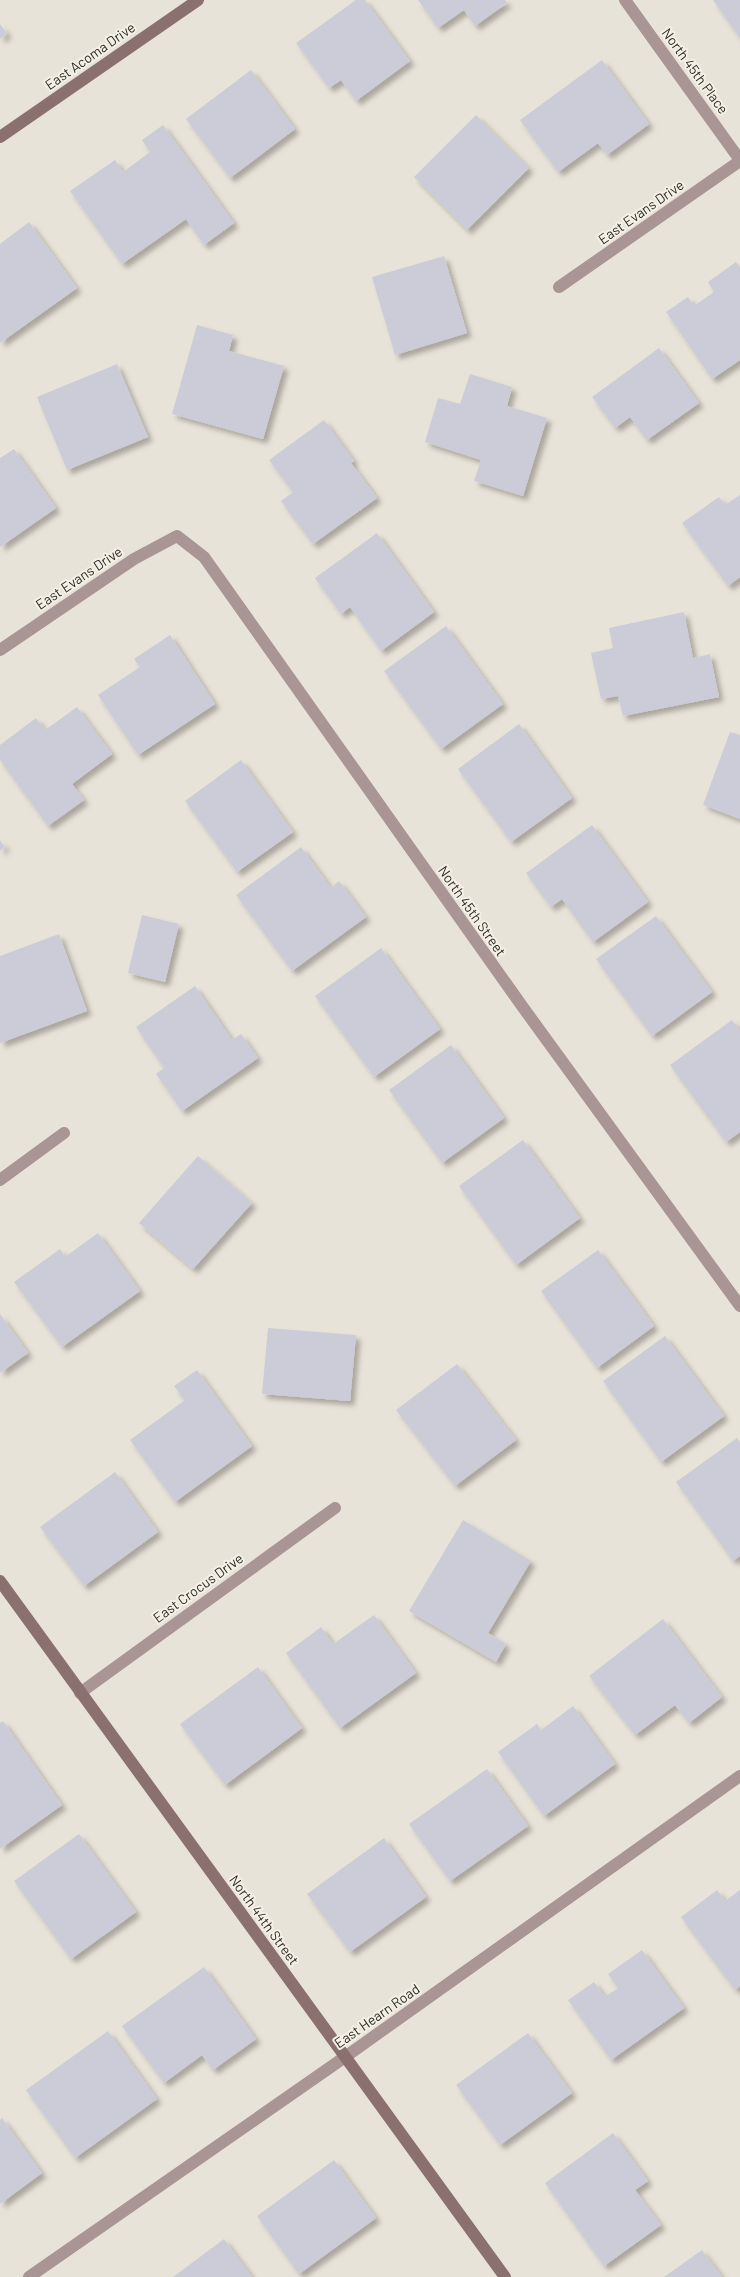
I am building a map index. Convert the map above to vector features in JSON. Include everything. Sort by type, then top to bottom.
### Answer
[{"type":"street","name":"East Acoma Drive","points":[[0,137],[198,0]]},
{"type":"street","name":"North 45th Place","points":[[625,0],[740,160]]},
{"type":"street","name":"East Evans Drive","points":[[559,287],[740,160]]},
{"type":"street","name":"East Evans Drive","points":[[0,650],[134,559],[177,536]]},
{"type":"street","name":"North 45th Street","points":[[177,536],[204,557],[522,1006],[740,1306]]},
{"type":"street","points":[[0,1180],[64,1134]]},
{"type":"street","name":"East Crocus Drive","points":[[80,1693],[335,1508]]},
{"type":"street","name":"North 44th Street","points":[[0,1581],[504,2277]]},
{"type":"street","name":"East Hearn Road","points":[[30,2277],[346,2057],[740,1776]]},
{"type":"building","points":[[356,0],[365,0],[410,61],[356,101],[341,80],[329,88],[296,43]]},
{"type":"building","points":[[418,0],[505,0],[507,3],[475,26],[464,10],[438,28]]},
{"type":"building","points":[[713,0],[740,0],[740,38]]},
{"type":"building","points":[[0,24],[7,34],[0,39]]},
{"type":"building","points":[[602,60],[649,124],[607,155],[598,143],[558,172],[520,120]]},
{"type":"building","points":[[251,70],[295,129],[230,178],[186,119]]},
{"type":"building","points":[[476,115],[529,168],[467,230],[414,177]]},
{"type":"building","points":[[163,125],[234,223],[204,245],[186,219],[122,264],[70,191],[115,160],[123,172],[150,152],[142,140]]},
{"type":"building","points":[[29,222],[77,288],[0,343],[0,244]]},
{"type":"building","points":[[444,256],[467,333],[395,355],[372,277]]},
{"type":"building","points":[[736,262],[740,267],[740,360],[712,379],[666,312],[688,297],[694,306],[714,292],[708,282]]},
{"type":"building","points":[[197,325],[233,335],[229,351],[284,366],[263,439],[172,414]]},
{"type":"building","points":[[659,348],[699,403],[647,440],[630,417],[615,428],[592,397]]},
{"type":"building","points":[[117,364],[148,437],[67,470],[37,397]]},
{"type":"building","points":[[470,374],[512,387],[507,406],[547,418],[523,496],[474,481],[481,460],[425,442],[438,398],[460,404]]},
{"type":"building","points":[[324,420],[354,461],[351,463],[377,498],[313,544],[281,501],[293,492],[269,460]]},
{"type":"building","points":[[14,449],[56,508],[0,547],[0,458]]},
{"type":"building","points":[[740,495],[740,577],[728,586],[682,523],[719,497],[725,505]]},
{"type":"building","points":[[377,533],[434,612],[381,651],[350,607],[341,614],[315,578]]},
{"type":"building","points":[[684,612],[693,658],[710,654],[719,697],[623,716],[618,696],[601,699],[591,653],[613,648],[609,628]]},
{"type":"building","points":[[446,626],[503,704],[441,749],[384,671]]},
{"type":"building","points":[[170,635],[215,704],[138,755],[98,695],[140,667],[134,659]]},
{"type":"building","points":[[77,707],[112,754],[72,784],[84,800],[48,826],[0,760],[0,745],[36,718],[45,730]]},
{"type":"building","points":[[519,724],[572,798],[511,842],[458,769]]},
{"type":"building","points":[[730,732],[740,735],[740,819],[703,805]]},
{"type":"building","points":[[241,760],[293,832],[237,872],[185,801]]},
{"type":"building","points":[[592,825],[648,902],[593,942],[562,899],[551,907],[526,873]]},
{"type":"building","points":[[0,840],[5,847],[0,851]]},
{"type":"building","points":[[301,847],[331,888],[339,881],[366,917],[292,971],[236,895]]},
{"type":"building","points":[[142,915],[179,924],[165,982],[128,973]]},
{"type":"building","points":[[656,916],[712,992],[652,1036],[596,959]]},
{"type":"building","points":[[59,934],[87,1011],[0,1043],[0,956]]},
{"type":"building","points":[[381,948],[440,1029],[374,1077],[315,996]]},
{"type":"building","points":[[195,986],[232,1040],[241,1034],[258,1058],[182,1111],[156,1074],[164,1068],[136,1027]]},
{"type":"building","points":[[732,1020],[740,1031],[740,1132],[726,1142],[670,1065]]},
{"type":"building","points":[[451,1045],[504,1118],[442,1163],[389,1090]]},
{"type":"building","points":[[523,1140],[580,1218],[516,1265],[459,1186]]},
{"type":"building","points":[[198,1156],[252,1203],[193,1269],[139,1223]]},
{"type":"building","points":[[98,1233],[140,1291],[62,1347],[14,1282],[60,1249],[65,1257]]},
{"type":"building","points":[[598,1250],[654,1326],[597,1368],[541,1291]]},
{"type":"building","points":[[0,1314],[28,1353],[0,1373]]},
{"type":"building","points":[[268,1328],[356,1335],[350,1401],[262,1394]]},
{"type":"building","points":[[665,1336],[724,1416],[661,1462],[603,1381]]},
{"type":"building","points":[[457,1364],[516,1440],[455,1486],[396,1410]]},
{"type":"building","points":[[197,1370],[252,1446],[175,1502],[130,1440],[185,1400],[174,1386]]},
{"type":"building","points":[[737,1438],[740,1443],[740,1556],[733,1561],[676,1482]]},
{"type":"building","points":[[115,1472],[158,1532],[84,1586],[40,1527]]},
{"type":"building","points":[[463,1520],[531,1561],[488,1633],[506,1644],[496,1662],[409,1611]]},
{"type":"building","points":[[374,1615],[416,1673],[340,1728],[286,1653],[321,1627],[333,1644]]},
{"type":"building","points":[[663,1619],[722,1697],[689,1723],[675,1705],[635,1735],[589,1676]]},
{"type":"building","points":[[258,1667],[302,1728],[225,1785],[180,1724]]},
{"type":"building","points":[[573,1706],[615,1764],[544,1816],[498,1752],[537,1724],[541,1730]]},
{"type":"building","points":[[3,1721],[62,1805],[0,1849],[0,1723]]},
{"type":"building","points":[[487,1769],[528,1826],[450,1881],[409,1824]]},
{"type":"building","points":[[79,1834],[136,1912],[71,1959],[14,1881]]},
{"type":"building","points":[[384,1838],[426,1897],[350,1952],[307,1894]]},
{"type":"building","points":[[717,1890],[725,1901],[740,1890],[740,1986],[735,1990],[681,1917]]},
{"type":"building","points":[[642,1950],[684,2008],[611,2060],[568,2000],[594,1982],[605,1997],[618,1988],[608,1974]]},
{"type":"building","points":[[204,1967],[256,2039],[213,2070],[202,2055],[164,2083],[122,2026]]},
{"type":"building","points":[[108,2031],[157,2099],[75,2158],[26,2090]]},
{"type":"building","points":[[528,2033],[572,2093],[500,2145],[456,2085]]},
{"type":"building","points":[[2,2118],[42,2173],[0,2204],[0,2120]]},
{"type":"building","points":[[613,2133],[648,2181],[635,2190],[661,2225],[604,2266],[545,2183]]},
{"type":"building","points":[[334,2160],[376,2218],[299,2274],[257,2216]]},
{"type":"building","points":[[224,2239],[252,2277],[173,2277]]},
{"type":"building","points":[[702,2250],[722,2277],[664,2277]]}]
